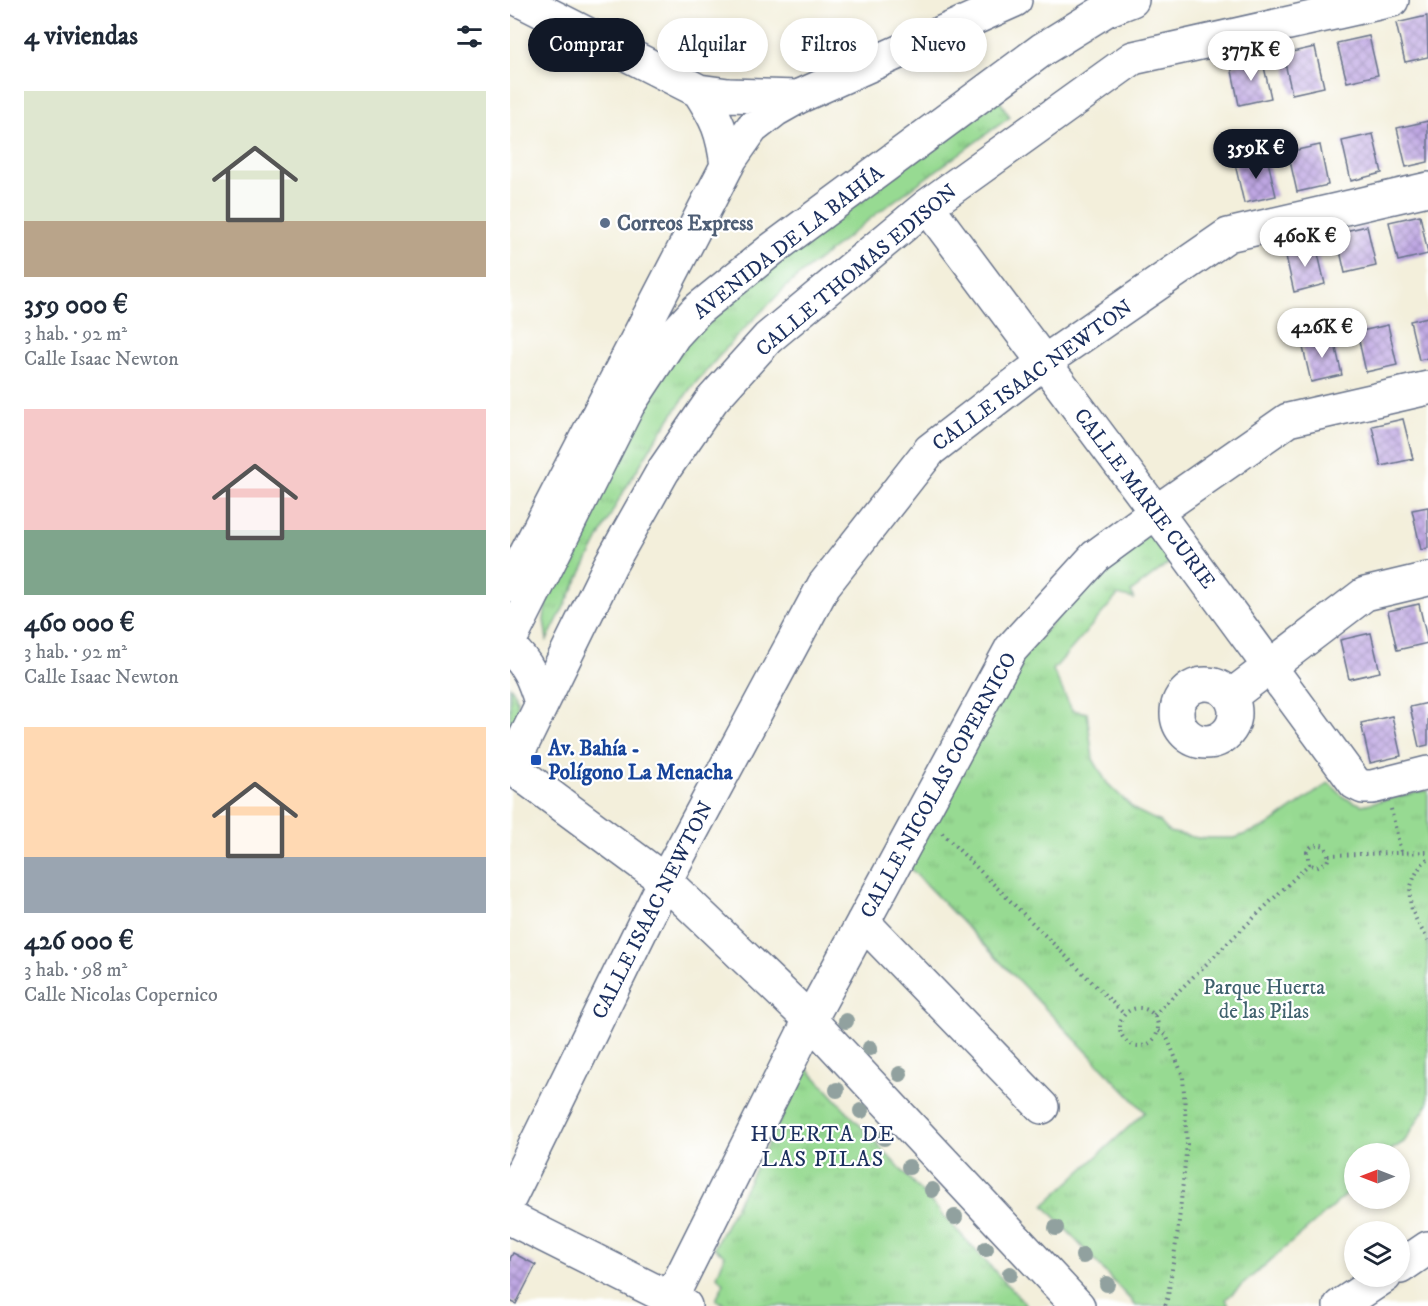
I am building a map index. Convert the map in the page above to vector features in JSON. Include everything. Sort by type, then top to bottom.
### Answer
[{"type":"street","points":[[520,0],[699,91],[748,96],[798,97]]},
{"type":"street","name":"AVENIDA DE LA BAHÍA","points":[[510,585],[727,166],[752,128],[775,110],[798,97],[1015,0]]},
{"type":"street","name":"AVENIDA DE LA BAHÍA","points":[[510,640],[628,405],[674,335],[697,310],[747,268],[1043,49],[1106,10],[1132,0]]},
{"type":"street","name":"CALLE THOMAS EDISON","points":[[510,768],[610,566],[657,480],[712,400],[768,338],[927,206],[1133,58],[1392,0]]},
{"type":"street","points":[[699,91],[715,116],[723,136],[727,166]]},
{"type":"street","name":"CALLE ISAAC NEWTON","points":[[510,1197],[664,881],[824,585],[930,450],[1044,362],[1228,235],[1428,189]]},
{"type":"street","name":"CALLE MARIE CURIE","points":[[927,206],[1355,783],[1374,785]]},
{"type":"street","name":"CALLE NICOLAS COPERNICO","points":[[674,1304],[810,1020],[1011,649],[1096,556],[1288,420],[1428,388]]},
{"type":"street","points":[[1231,696],[1365,594],[1428,579]]},
{"type":"street","points":[[510,648],[522,658],[532,675],[541,702]]},
{"type":"street","points":[[510,768],[664,881],[810,1020],[1078,1306]]},
{"type":"street","points":[[1374,785],[1428,773]]},
{"type":"street","points":[[863,922],[1042,1107]]},
{"type":"street","points":[[510,1218],[674,1304]]},
{"type":"street","points":[[1410,1260],[1428,1248]]},
{"type":"street","points":[[1340,1306],[1368,1287]]},
{"type":"path","points":[[1374,785],[1401,852]]},
{"type":"path","points":[[922,813],[1124,1014]]},
{"type":"path","points":[[1315,844],[1324,846],[1329,855],[1327,862],[1316,867],[1308,864],[1307,852],[1310,846],[1315,844]]},
{"type":"path","points":[[1329,855],[1428,852]]},
{"type":"path","points":[[1428,859],[1418,871],[1410,894],[1413,914],[1428,940]]},
{"type":"path","points":[[1154,1015],[1308,864]]},
{"type":"path","points":[[1135,1008],[1143,1008],[1154,1015],[1159,1022],[1159,1031],[1148,1043],[1138,1046],[1130,1044],[1123,1037],[1120,1027],[1124,1014],[1135,1008]]},
{"type":"path","points":[[1159,1031],[1166,1035],[1183,1076],[1187,1144],[1178,1230],[1165,1306]]},
{"type":"green space","points":[[994,92],[1010,117],[876,214],[790,283],[738,335],[690,389],[618,501],[547,640],[544,620],[546,603],[640,405],[695,326]]},
{"type":"green space","name":"Parque Huerta de las Pilas","points":[[1149,531],[1169,563],[1131,592],[1134,599],[1118,595],[1053,670],[1072,710],[1087,713],[1093,759],[1107,783],[1135,810],[1160,822],[1169,832],[1198,838],[1235,838],[1267,826],[1329,783],[1345,798],[1362,805],[1428,790],[1428,1104],[1402,1143],[1344,1143],[1344,1197],[1226,1299],[1229,1306],[1136,1306],[1044,1205],[1145,1112],[907,865],[1011,672],[1094,572]]},
{"type":"green space","points":[[510,686],[517,699],[518,713],[510,742]]},
{"type":"green space","points":[[807,1068],[1027,1306],[728,1306],[716,1300],[724,1283],[717,1276],[725,1255],[714,1248]]},
{"type":"building","points":[[1427,16],[1428,57],[1405,62],[1396,23]]},
{"type":"building","points":[[1369,36],[1378,75],[1347,82],[1337,43]]},
{"type":"building","points":[[1315,47],[1324,87],[1292,94],[1283,54]]},
{"type":"building","points":[[1262,58],[1271,98],[1239,105],[1231,66]]},
{"type":"building","points":[[1428,121],[1428,162],[1406,167],[1397,128]]},
{"type":"building","points":[[1373,134],[1382,173],[1351,181],[1342,141]]},
{"type":"building","points":[[1320,145],[1328,185],[1297,192],[1288,152]]},
{"type":"building","points":[[1267,157],[1276,196],[1244,203],[1235,164]]},
{"type":"building","points":[[1420,215],[1428,254],[1398,261],[1389,222]]},
{"type":"building","points":[[1367,226],[1376,266],[1345,273],[1336,233]]},
{"type":"building","points":[[1316,245],[1325,284],[1294,292],[1285,252]]},
{"type":"building","points":[[1428,317],[1428,358],[1419,360],[1410,321]]},
{"type":"building","points":[[1388,325],[1397,365],[1366,372],[1357,332]]},
{"type":"building","points":[[1333,335],[1342,375],[1311,382],[1302,343]]},
{"type":"building","points":[[1403,419],[1413,459],[1381,466],[1372,426]]},
{"type":"building","points":[[1428,507],[1428,548],[1421,550],[1412,510]]},
{"type":"building","points":[[1419,604],[1428,643],[1397,650],[1388,611]]},
{"type":"building","points":[[1371,633],[1380,672],[1349,679],[1340,640]]},
{"type":"building","points":[[1428,703],[1428,745],[1419,747],[1410,707]]},
{"type":"building","points":[[1392,716],[1401,756],[1370,763],[1361,723]]},
{"type":"building","points":[[513,1253],[536,1265],[516,1304],[510,1301],[510,1259]]},
{"type":"place","name":"Correos Express","points":[[605,223]]},
{"type":"place","name":"Av. Bahía - Polígono La Menacha","points":[[536,760]]},
{"type":"district","name":"HUERTA DE LAS PILAS","points":[[823,1146]]}]
